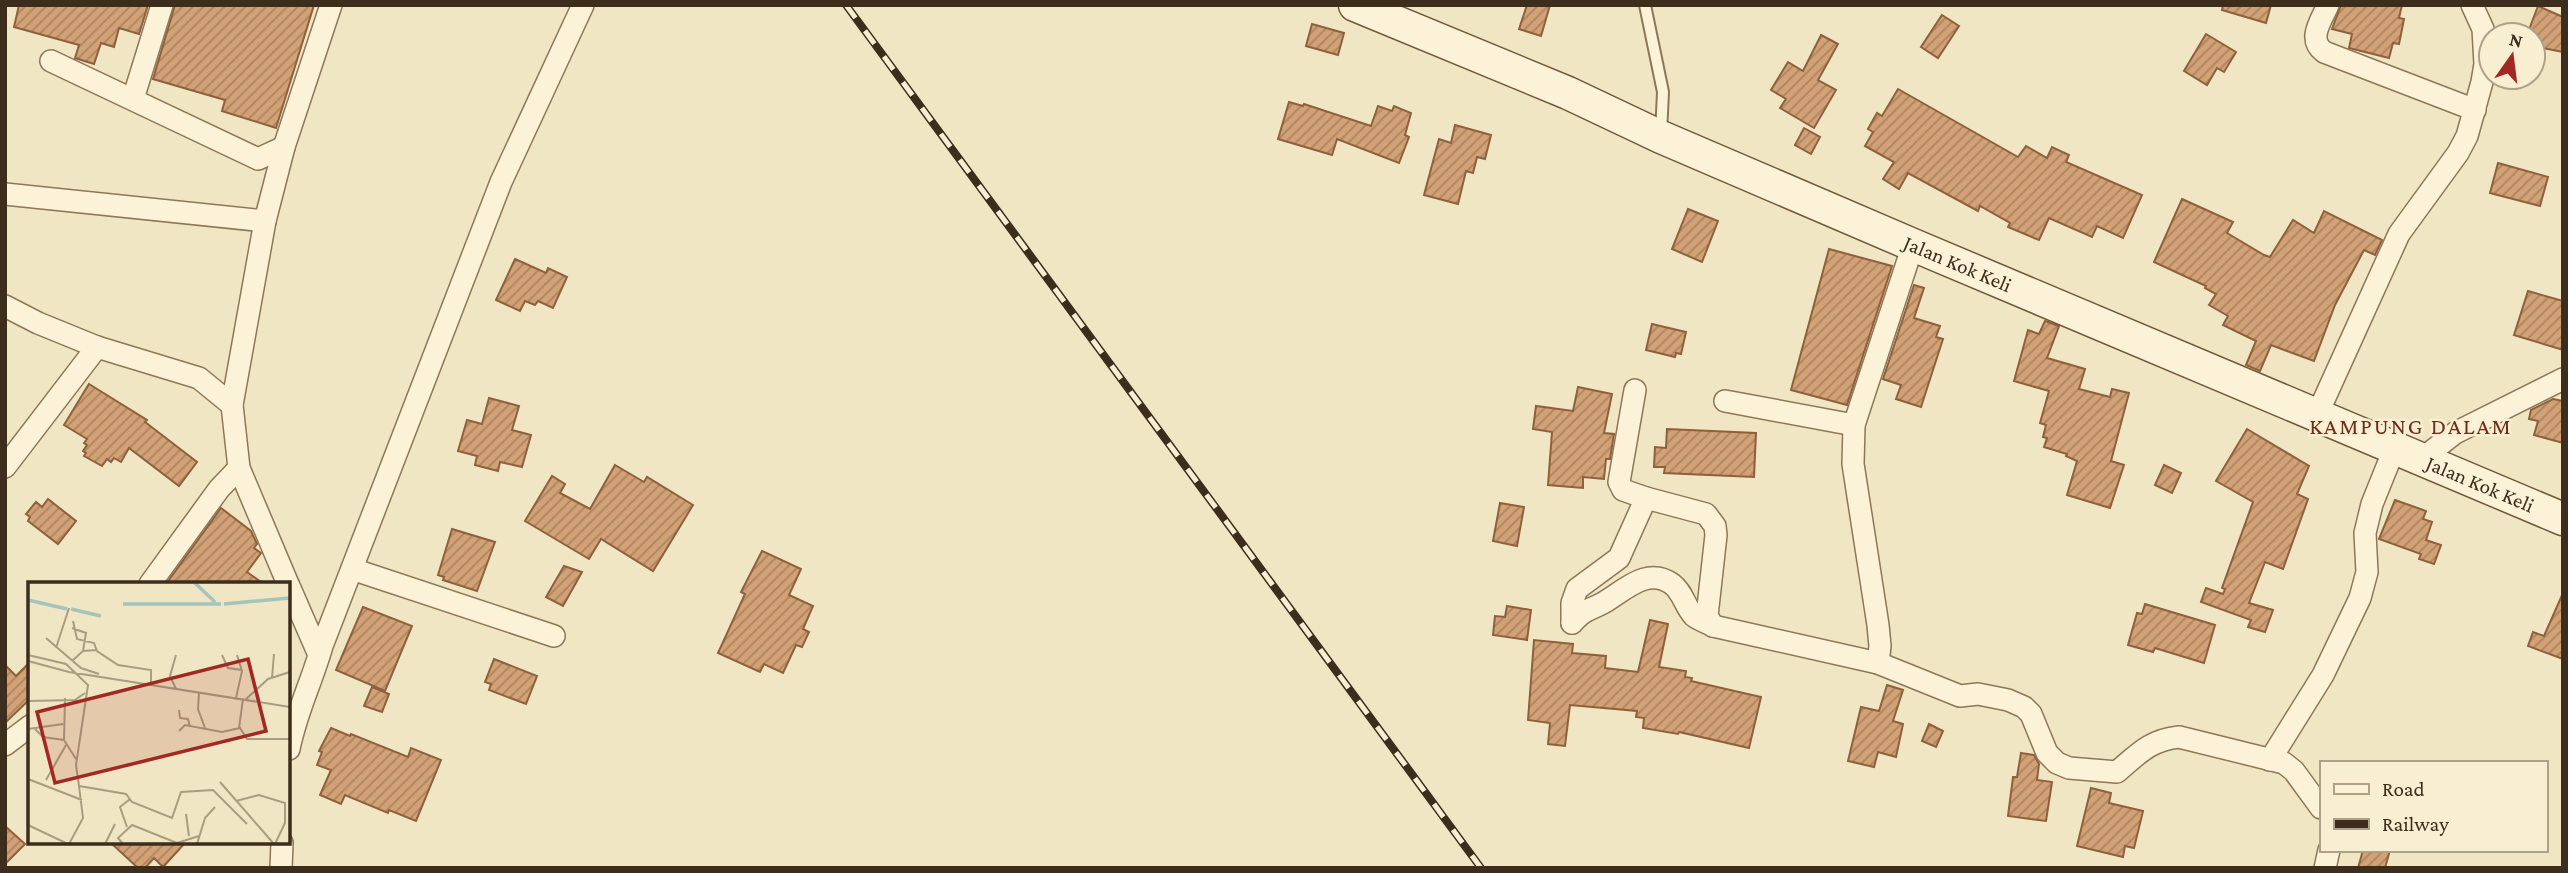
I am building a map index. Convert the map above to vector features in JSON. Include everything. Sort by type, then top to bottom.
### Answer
[{"type":"street","points":[[133,99],[162,5]]},
{"type":"street","points":[[287,582],[239,468],[232,405],[265,221],[284,147],[331,5]]},
{"type":"street","points":[[290,743],[293,726],[319,655],[501,182],[583,5]]},
{"type":"street","name":"Jalan Kok Keli","points":[[1355,5],[1392,13],[1661,137],[2563,519]]},
{"type":"street","points":[[2328,5],[2315,37],[2316,43],[2325,52],[2475,110]]},
{"type":"street","points":[[2317,415],[2399,234],[2458,153],[2475,110],[2482,82],[2485,46],[2483,29],[2472,5]]},
{"type":"street","points":[[51,61],[258,159],[275,182]]},
{"type":"street","points":[[258,159],[284,147]]},
{"type":"street","points":[[5,194],[265,221]]},
{"type":"street","points":[[1878,663],[1878,625],[1853,464],[1854,425],[1913,245]]},
{"type":"street","points":[[5,306],[97,347],[199,378],[232,405]]},
{"type":"street","points":[[5,467],[97,347]]},
{"type":"street","points":[[2270,760],[2323,675],[2360,598],[2367,572],[2365,533],[2372,504],[2409,452],[2455,433],[2563,379]]},
{"type":"street","points":[[1635,390],[1619,482],[1623,490],[1706,514],[1711,519],[1716,535],[1707,616],[1713,626]]},
{"type":"street","points":[[1725,401],[1854,425]]},
{"type":"street","points":[[151,582],[219,489],[239,468]]},
{"type":"street","points":[[1646,498],[1619,558],[1577,589],[1572,603],[1572,623],[1584,609],[1602,604],[1627,586],[1640,580],[1655,579],[1671,583],[1681,593],[1694,616],[1713,626],[1878,663],[1960,696],[1978,694],[2008,700],[2024,707],[2031,714],[2047,753],[2057,763],[2069,768],[2117,772],[2153,743],[2179,737],[2284,763],[2294,771],[2320,807]]},
{"type":"street","points":[[352,569],[554,636]]},
{"type":"street","points":[[290,590],[319,655]]},
{"type":"street","points":[[5,745],[28,728]]},
{"type":"street","points":[[281,868],[282,845]]},
{"type":"lane","points":[[1645,5],[1663,92],[1661,137]]},
{"type":"building","points":[[19,5],[148,5],[139,34],[119,28],[114,47],[101,43],[94,64],[75,58],[79,45],[14,27]]},
{"type":"building","points":[[175,5],[314,5],[276,128],[222,111],[225,100],[153,79]]},
{"type":"building","points":[[1527,5],[1550,5],[1541,36],[1519,29]]},
{"type":"building","points":[[2223,5],[2271,5],[2266,23],[2222,10]]},
{"type":"building","points":[[2341,5],[2402,5],[2399,18],[2404,19],[2399,44],[2393,43],[2389,58],[2349,48],[2352,34],[2332,29]]},
{"type":"building","points":[[2538,6],[2563,17],[2563,52],[2547,49],[2547,21],[2532,21]]},
{"type":"building","points":[[1942,15],[1959,26],[1938,58],[1921,47]]},
{"type":"building","points":[[1312,24],[1344,33],[1338,55],[1306,46]]},
{"type":"building","points":[[2206,34],[2236,52],[2224,72],[2217,68],[2207,85],[2184,71]]},
{"type":"building","points":[[1821,35],[1838,44],[1818,80],[1836,90],[1814,128],[1780,108],[1786,99],[1771,90],[1788,62],[1803,71]]},
{"type":"building","points":[[1898,89],[2018,157],[2026,146],[2047,158],[2052,147],[2069,155],[2066,162],[2142,195],[2123,238],[2097,226],[2092,237],[2049,218],[2039,240],[2008,227],[2010,223],[1980,206],[1978,211],[1908,173],[1899,189],[1883,179],[1894,162],[1865,146],[1873,132],[1868,129],[1877,113],[1882,116]]},
{"type":"building","points":[[1289,102],[1303,106],[1304,104],[1371,126],[1378,106],[1392,111],[1394,106],[1411,113],[1405,135],[1409,137],[1399,163],[1337,139],[1332,155],[1278,139]]},
{"type":"building","points":[[1455,125],[1491,135],[1485,159],[1477,157],[1473,173],[1466,171],[1458,204],[1424,195],[1439,139],[1451,143]]},
{"type":"building","points":[[1804,128],[1820,137],[1811,154],[1795,145]]},
{"type":"building","points":[[2498,163],[2548,177],[2540,206],[2490,193]]},
{"type":"building","points":[[2182,199],[2233,222],[2227,233],[2270,257],[2293,220],[2314,233],[2324,211],[2382,240],[2375,255],[2364,250],[2335,305],[2314,361],[2271,345],[2260,371],[2246,365],[2256,341],[2223,325],[2228,316],[2209,305],[2216,294],[2205,288],[2206,286],[2154,262]]},
{"type":"building","points":[[1688,209],[1718,221],[1702,262],[1672,249]]},
{"type":"building","points":[[1829,249],[1892,266],[1847,405],[1791,390]]},
{"type":"building","points":[[515,259],[546,273],[548,268],[567,277],[553,308],[538,301],[535,305],[525,301],[520,311],[496,300]]},
{"type":"building","points":[[1914,285],[1924,288],[1914,318],[1940,326],[1936,337],[1943,339],[1921,407],[1896,399],[1901,385],[1883,379]]},
{"type":"building","points":[[2528,291],[2563,301],[2563,350],[2514,335]]},
{"type":"building","points":[[2045,321],[2059,326],[2047,358],[2085,369],[2079,389],[2110,397],[2112,389],[2129,393],[2111,461],[2124,465],[2110,508],[2067,495],[2077,461],[2066,456],[2067,454],[2044,447],[2047,438],[2043,437],[2046,425],[2040,423],[2049,391],[2014,381],[2028,330],[2039,334]]},
{"type":"building","points":[[1652,324],[1686,332],[1681,354],[1676,353],[1675,357],[1646,350]]},
{"type":"building","points":[[89,384],[147,420],[145,422],[197,462],[179,486],[129,448],[121,462],[114,458],[111,462],[107,459],[102,466],[84,456],[86,453],[83,451],[87,445],[84,443],[87,439],[64,425]]},
{"type":"building","points":[[1578,387],[1612,394],[1604,433],[1614,434],[1610,459],[1606,459],[1604,479],[1583,477],[1583,488],[1548,485],[1552,432],[1533,429],[1536,406],[1573,411]]},
{"type":"building","points":[[489,398],[519,406],[512,430],[531,435],[522,467],[500,462],[498,471],[475,465],[477,456],[458,451],[467,420],[482,424]]},
{"type":"building","points":[[2553,399],[2563,401],[2563,443],[2534,435],[2538,421],[2529,419],[2531,410]]},
{"type":"building","points":[[1667,429],[1756,433],[1754,477],[1664,473],[1665,467],[1654,467],[1655,447],[1666,448]]},
{"type":"building","points":[[2247,429],[2309,466],[2297,494],[2308,499],[2283,569],[2265,562],[2249,603],[2273,610],[2265,632],[2248,627],[2251,620],[2201,602],[2206,588],[2223,594],[2225,589],[2222,588],[2253,502],[2216,481]]},
{"type":"building","points":[[615,465],[644,482],[647,477],[693,505],[653,571],[601,539],[589,559],[525,521],[552,476],[565,484],[560,493],[590,509]]},
{"type":"building","points":[[2164,465],[2181,473],[2172,493],[2155,485]]},
{"type":"building","points":[[48,499],[76,521],[58,544],[28,521],[30,517],[26,514],[36,502],[42,507]]},
{"type":"building","points":[[2395,500],[2426,511],[2423,519],[2432,522],[2426,540],[2441,545],[2434,564],[2419,559],[2421,554],[2379,539]]},
{"type":"building","points":[[1500,503],[1524,507],[1517,546],[1493,541]]},
{"type":"building","points":[[221,508],[251,531],[257,544],[254,548],[261,553],[247,572],[261,582],[167,582]]},
{"type":"building","points":[[452,529],[495,542],[477,591],[443,580],[444,577],[438,575]]},
{"type":"building","points":[[762,551],[801,569],[789,595],[813,606],[803,629],[809,632],[802,647],[796,645],[783,673],[764,664],[760,672],[718,653],[745,594],[741,592]]},
{"type":"building","points":[[564,566],[582,572],[563,606],[546,597]]},
{"type":"building","points":[[2563,593],[2563,659],[2528,646],[2533,632],[2544,636]]},
{"type":"building","points":[[2145,604],[2215,625],[2204,663],[2155,648],[2153,652],[2128,645],[2137,613],[2142,614]]},
{"type":"building","points":[[1507,606],[1531,610],[1527,640],[1493,635],[1495,616],[1505,617]]},
{"type":"building","points":[[363,607],[412,626],[385,691],[336,670]]},
{"type":"building","points":[[1650,620],[1668,624],[1659,667],[1686,671],[1685,677],[1692,678],[1691,681],[1761,697],[1749,748],[1679,732],[1643,728],[1644,718],[1636,717],[1637,711],[1570,705],[1565,746],[1548,744],[1550,723],[1528,720],[1534,640],[1573,644],[1572,653],[1606,656],[1605,668],[1638,672]]},
{"type":"building","points":[[494,659],[537,676],[526,704],[489,690],[491,684],[485,682]]},
{"type":"building","points":[[28,664],[28,701],[5,723],[5,665],[16,676]]},
{"type":"building","points":[[1887,685],[1903,690],[1893,721],[1903,724],[1896,757],[1878,752],[1874,767],[1848,761],[1861,707],[1879,711]]},
{"type":"building","points":[[372,687],[389,694],[382,712],[364,706]]},
{"type":"building","points":[[1929,724],[1943,731],[1936,747],[1922,741]]},
{"type":"building","points":[[331,728],[408,757],[411,748],[441,760],[416,821],[389,810],[388,813],[345,795],[341,804],[320,795],[331,770],[317,765],[322,752],[319,751]]},
{"type":"building","points":[[2021,753],[2034,755],[2039,764],[2037,780],[2052,782],[2046,821],[2008,816],[2013,777],[2017,777]]},
{"type":"building","points":[[2091,788],[2111,793],[2109,803],[2143,811],[2134,848],[2125,846],[2123,857],[2077,846]]},
{"type":"building","points":[[5,826],[25,844],[5,864]]},
{"type":"building","points":[[113,845],[183,845],[163,867],[154,858],[145,868],[138,868]]},
{"type":"building","points":[[2362,852],[2389,852],[2385,868],[2358,868]]},
{"type":"railway","points":[[846,5],[1481,868]]},
{"type":"district","name":"KAMPUNG DALAM","points":[[2411,426]]}]
